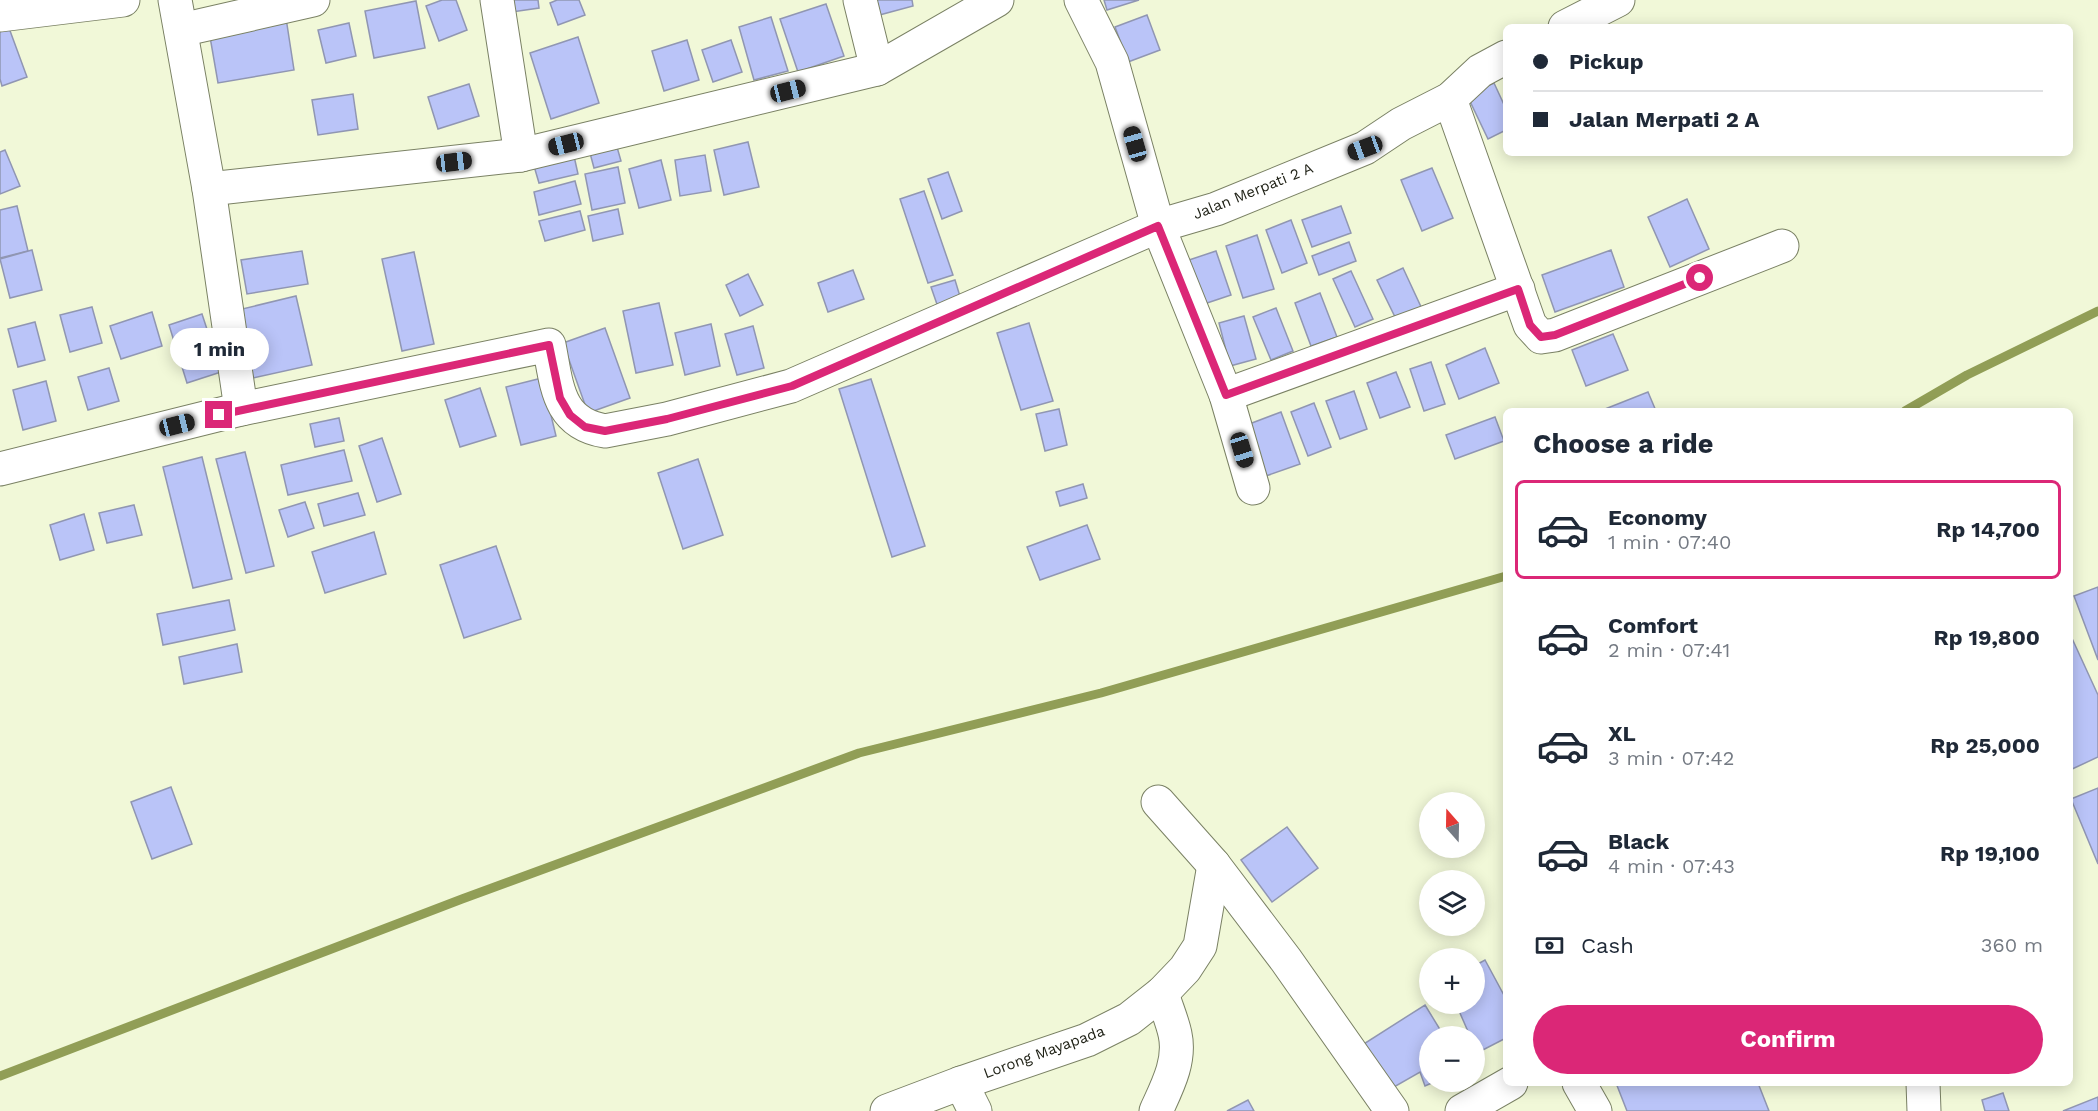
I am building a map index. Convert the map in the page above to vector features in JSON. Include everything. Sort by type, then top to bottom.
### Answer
[{"type":"street","points":[[0,15],[123,0]]},
{"type":"street","points":[[241,409],[209,189],[178,15],[313,0]]},
{"type":"street","points":[[497,0],[521,155]]},
{"type":"street","points":[[860,0],[877,69]]},
{"type":"street","points":[[209,189],[521,155],[877,69],[997,0]]},
{"type":"street","points":[[1081,0],[1112,62],[1158,226],[1226,395],[1253,488]]},
{"type":"street","points":[[1571,24],[1618,0]]},
{"type":"street","name":"Jalan Merpati 2 A","points":[[0,469],[241,409],[549,345],[560,398],[570,415],[585,427],[605,431],[656,421],[792,386],[1158,226],[1216,209],[1365,148],[1401,124],[1450,99],[1480,71],[1503,59]]},
{"type":"street","points":[[1450,99],[1530,325],[1541,337],[1555,335],[1782,246]]},
{"type":"street","points":[[1226,395],[1518,289]]},
{"type":"street","points":[[1158,802],[1215,865],[1286,960],[1392,1111]]},
{"type":"street","name":"Lorong Mayapada","points":[[887,1111],[968,1097],[1129,1019],[1162,993],[1185,969],[1200,945],[1215,865]]},
{"type":"street","points":[[1156,1111],[1174,1069],[1177,1052],[1175,1035],[1162,993]]},
{"type":"street","points":[[1462,1111],[1506,1086]]},
{"type":"street","points":[[1581,1086],[1595,1111]]},
{"type":"street","points":[[1923,1086],[1924,1111]]},
{"type":"building","points":[[442,0],[456,0],[467,30],[439,41],[426,6]]},
{"type":"building","points":[[510,0],[538,0],[539,8],[512,12]]},
{"type":"building","points":[[557,0],[579,0],[585,15],[558,25],[550,3]]},
{"type":"building","points":[[868,0],[912,0],[913,6],[872,17]]},
{"type":"building","points":[[1104,0],[1139,0],[1107,10]]},
{"type":"building","points":[[416,1],[425,48],[374,58],[365,11]]},
{"type":"building","points":[[826,4],[844,56],[798,72],[780,19]]},
{"type":"building","points":[[1147,15],[1160,50],[1128,62],[1115,27]]},
{"type":"building","points":[[771,17],[788,71],[754,80],[739,27]]},
{"type":"building","points":[[286,18],[294,70],[218,83],[209,31]]},
{"type":"building","points":[[349,23],[356,56],[326,63],[318,30]]},
{"type":"building","points":[[9,28],[27,77],[2,86],[0,31]]},
{"type":"building","points":[[578,37],[599,103],[551,119],[530,53]]},
{"type":"building","points":[[687,40],[699,80],[664,91],[652,51]]},
{"type":"building","points":[[731,40],[742,72],[713,82],[702,50]]},
{"type":"building","points":[[1494,83],[1503,102],[1503,132],[1488,139],[1467,95]]},
{"type":"building","points":[[469,84],[479,116],[438,129],[428,97]]},
{"type":"building","points":[[353,94],[358,129],[318,135],[312,100]]},
{"type":"building","points":[[748,142],[759,187],[724,195],[714,150]]},
{"type":"building","points":[[617,147],[621,161],[594,168],[590,153]]},
{"type":"building","points":[[5,150],[20,186],[0,194],[0,152]]},
{"type":"building","points":[[705,155],[711,191],[680,196],[675,160]]},
{"type":"building","points":[[574,156],[578,174],[539,183],[534,166]]},
{"type":"building","points":[[661,160],[671,200],[639,208],[629,169]]},
{"type":"building","points":[[618,167],[625,203],[592,210],[585,174]]},
{"type":"building","points":[[1432,168],[1453,218],[1422,231],[1401,180]]},
{"type":"building","points":[[948,172],[962,211],[942,219],[928,179]]},
{"type":"building","points":[[575,181],[581,204],[539,215],[534,192]]},
{"type":"building","points":[[924,191],[953,275],[928,283],[900,199]]},
{"type":"building","points":[[1687,199],[1709,249],[1670,267],[1648,217]]},
{"type":"building","points":[[17,206],[28,251],[0,258],[0,210]]},
{"type":"building","points":[[1341,206],[1351,233],[1312,247],[1302,220]]},
{"type":"building","points":[[618,209],[623,234],[593,241],[588,216]]},
{"type":"building","points":[[580,211],[585,230],[545,241],[539,221]]},
{"type":"building","points":[[1291,220],[1307,263],[1282,273],[1266,230]]},
{"type":"building","points":[[1257,235],[1274,289],[1243,298],[1226,246]]},
{"type":"building","points":[[1349,242],[1356,261],[1319,275],[1312,256]]},
{"type":"building","points":[[32,250],[42,290],[10,298],[0,259]]},
{"type":"building","points":[[1611,250],[1624,287],[1555,312],[1542,275]]},
{"type":"building","points":[[302,251],[308,284],[247,294],[241,260]]},
{"type":"building","points":[[1216,251],[1231,295],[1204,304],[1189,260]]},
{"type":"building","points":[[414,252],[434,344],[402,351],[382,259]]},
{"type":"building","points":[[1403,268],[1422,309],[1397,321],[1377,280]]},
{"type":"building","points":[[853,270],[864,299],[828,312],[818,283]]},
{"type":"building","points":[[1351,271],[1373,319],[1355,327],[1333,279]]},
{"type":"building","points":[[748,274],[763,305],[740,316],[726,285]]},
{"type":"building","points":[[955,280],[962,303],[939,310],[931,287]]},
{"type":"building","points":[[1320,293],[1337,337],[1311,346],[1295,303]]},
{"type":"building","points":[[296,296],[312,365],[253,378],[238,310]]},
{"type":"building","points":[[659,303],[673,365],[636,373],[623,311]]},
{"type":"building","points":[[92,307],[102,343],[70,352],[60,315]]},
{"type":"building","points":[[1276,308],[1293,351],[1271,360],[1253,317]]},
{"type":"building","points":[[152,312],[162,346],[121,359],[110,326]]},
{"type":"building","points":[[202,314],[221,372],[187,383],[169,325]]},
{"type":"building","points":[[1244,316],[1256,359],[1230,366],[1219,323]]},
{"type":"building","points":[[35,322],[45,360],[18,367],[8,329]]},
{"type":"building","points":[[1029,323],[1053,401],[1021,410],[997,333]]},
{"type":"building","points":[[711,324],[720,366],[685,375],[675,333]]},
{"type":"building","points":[[753,326],[764,368],[737,375],[725,334]]},
{"type":"building","points":[[605,328],[630,398],[588,413],[563,343]]},
{"type":"building","points":[[1613,334],[1628,370],[1586,386],[1572,350]]},
{"type":"building","points":[[1485,348],[1499,383],[1459,399],[1446,365]]},
{"type":"building","points":[[1431,362],[1445,404],[1424,411],[1410,369]]},
{"type":"building","points":[[109,368],[119,401],[88,410],[78,377]]},
{"type":"building","points":[[1396,372],[1410,407],[1380,418],[1367,383]]},
{"type":"building","points":[[542,378],[556,436],[521,445],[506,387]]},
{"type":"building","points":[[871,379],[925,546],[892,557],[839,389]]},
{"type":"building","points":[[46,381],[56,421],[23,430],[13,390]]},
{"type":"building","points":[[480,388],[496,436],[460,447],[445,400]]},
{"type":"building","points":[[1354,391],[1367,429],[1340,439],[1326,401]]},
{"type":"building","points":[[1648,392],[1655,408],[1608,408]]},
{"type":"building","points":[[1314,403],[1331,447],[1308,456],[1291,412]]},
{"type":"building","points":[[1059,409],[1067,445],[1045,451],[1036,414]]},
{"type":"building","points":[[1281,412],[1300,464],[1263,477],[1244,426]]},
{"type":"building","points":[[1495,417],[1503,441],[1455,459],[1446,435]]},
{"type":"building","points":[[339,418],[344,441],[315,447],[310,424]]},
{"type":"building","points":[[382,438],[401,494],[377,502],[359,446]]},
{"type":"building","points":[[344,450],[352,481],[288,495],[281,465]]},
{"type":"building","points":[[245,452],[274,566],[246,573],[216,459]]},
{"type":"building","points":[[202,457],[232,579],[193,588],[163,467]]},
{"type":"building","points":[[698,459],[723,535],[683,549],[658,473]]},
{"type":"building","points":[[1083,484],[1087,498],[1060,506],[1056,492]]},
{"type":"building","points":[[358,493],[365,515],[324,526],[318,504]]},
{"type":"building","points":[[305,502],[314,528],[288,537],[279,510]]},
{"type":"building","points":[[134,505],[142,535],[107,543],[99,513]]},
{"type":"building","points":[[84,514],[94,550],[60,560],[50,525]]},
{"type":"building","points":[[1087,525],[1100,559],[1040,580],[1027,547]]},
{"type":"building","points":[[374,532],[386,574],[325,593],[312,552]]},
{"type":"building","points":[[496,546],[521,619],[464,638],[440,565]]},
{"type":"building","points":[[2098,587],[2098,660],[2074,596]]},
{"type":"building","points":[[229,600],[235,630],[163,645],[157,614]]},
{"type":"building","points":[[2073,641],[2098,695],[2098,757],[2073,769]]},
{"type":"building","points":[[237,644],[242,672],[184,684],[179,657]]},
{"type":"building","points":[[171,787],[192,844],[152,859],[131,802]]},
{"type":"building","points":[[2098,788],[2098,864],[2073,804],[2073,798]]},
{"type":"building","points":[[1287,827],[1318,868],[1272,902],[1241,860]]},
{"type":"building","points":[[1485,960],[1503,993],[1503,1040],[1485,1049],[1485,1026],[1466,1026],[1460,1014],[1485,1014]]},
{"type":"building","points":[[1419,1009],[1419,1014],[1431,1014],[1438,1026],[1419,1026],[1419,1073],[1387,1091],[1359,1047]]},
{"type":"building","points":[[1617,1086],[1759,1086],[1769,1111],[1627,1111]]},
{"type":"building","points":[[2003,1093],[2009,1111],[1985,1111],[1982,1100]]},
{"type":"building","points":[[2098,1097],[2098,1111],[2063,1111]]},
{"type":"building","points":[[1248,1100],[1254,1111],[1227,1111]]},
{"type":"waterway","points":[[1910,408],[1967,375],[2098,311]]},
{"type":"waterway","points":[[0,1076],[462,899],[859,753],[1101,693],[1503,577]]},
{"type":"route","points":[[219,415],[549,345],[560,398],[570,415],[585,427],[605,431],[667,419],[792,386],[1158,226],[1226,395],[1518,289],[1530,325],[1541,337],[1555,335],[1700,278]]}]
